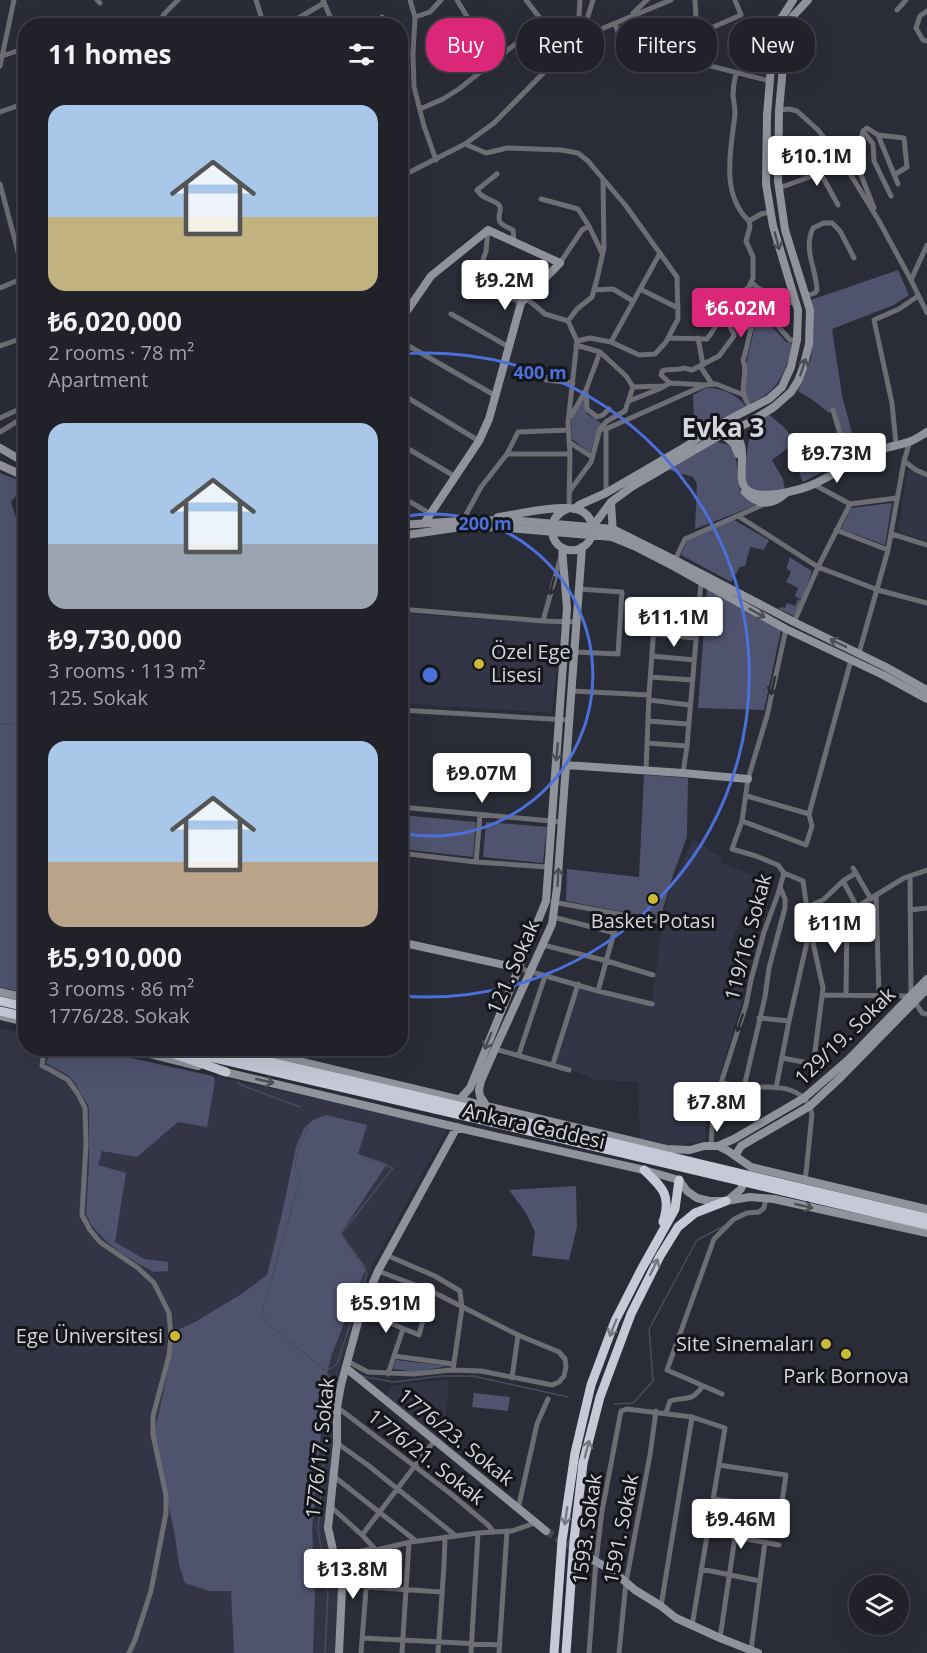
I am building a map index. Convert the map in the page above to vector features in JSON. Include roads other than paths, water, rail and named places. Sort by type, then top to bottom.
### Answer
[{"type":"highway","points":[[0,1001],[18,1005]]},
{"type":"highway","points":[[0,1011],[18,1015]]},
{"type":"highway","points":[[180,1056],[226,1072]]},
{"type":"highway","name":"Ankara Caddesi","points":[[208,1056],[436,1105],[927,1218]]},
{"type":"highway","name":"Ankara Caddesi","points":[[241,1056],[927,1225]]},
{"type":"highway","points":[[644,1170],[661,1186],[667,1199],[666,1213],[658,1238]]},
{"type":"highway","points":[[554,1653],[562,1541],[574,1453],[591,1385],[615,1321],[675,1209],[679,1180]]},
{"type":"highway","points":[[566,1653],[574,1540],[583,1463],[600,1397],[632,1314],[678,1227],[695,1213],[726,1201]]},
{"type":"street","points":[[0,66],[14,0]]},
{"type":"street","points":[[162,18],[178,0]]},
{"type":"street","points":[[256,0],[262,18]]},
{"type":"street","points":[[410,0],[415,17],[414,87],[436,160]]},
{"type":"street","points":[[415,17],[430,12],[441,0]]},
{"type":"street","points":[[457,0],[468,18]]},
{"type":"street","points":[[526,0],[540,18]]},
{"type":"street","points":[[587,18],[593,0]]},
{"type":"street","points":[[630,17],[646,0]]},
{"type":"street","points":[[604,28],[671,0]]},
{"type":"street","points":[[694,0],[696,18]]},
{"type":"street","points":[[717,25],[741,15],[735,0]]},
{"type":"street","points":[[552,527],[557,515],[606,493],[720,424],[769,399],[782,387],[791,367],[797,340],[798,310],[784,265],[766,184],[768,112],[777,25],[793,0]]},
{"type":"street","points":[[543,621],[562,549],[582,548],[588,543],[592,529],[611,502],[633,486],[774,407],[791,392],[798,381],[809,344],[810,310],[785,230],[779,188],[779,112],[784,56],[793,16],[808,0]]},
{"type":"street","points":[[897,10],[906,0]]},
{"type":"street","points":[[579,18],[581,1]]},
{"type":"street","points":[[298,18],[324,2],[331,18]]},
{"type":"street","points":[[927,11],[920,16],[916,28],[923,40],[927,40]]},
{"type":"street","points":[[505,53],[517,43]]},
{"type":"street","points":[[2,56],[18,51]]},
{"type":"street","points":[[717,68],[781,83]]},
{"type":"street","points":[[420,109],[443,99],[481,72]]},
{"type":"street","points":[[408,173],[465,144],[494,123],[544,72]]},
{"type":"street","points":[[668,338],[707,339],[733,301],[749,287],[751,282],[754,268],[753,257],[746,241],[749,221],[734,199],[730,177],[736,73]]},
{"type":"street","points":[[0,112],[18,106]]},
{"type":"street","points":[[768,112],[789,109],[798,111],[818,130],[841,159],[879,221],[927,313]]},
{"type":"street","points":[[879,221],[858,167],[857,154],[863,131],[867,128],[878,135],[903,138],[907,166],[894,175]]},
{"type":"street","points":[[863,131],[873,144],[874,160],[891,196]]},
{"type":"street","points":[[878,135],[898,184]]},
{"type":"street","points":[[465,144],[486,153],[507,148],[578,153],[588,161],[626,206],[677,277],[678,319],[668,338],[655,354],[639,355],[611,342],[590,338],[577,343]]},
{"type":"street","points":[[779,188],[820,172],[841,159]]},
{"type":"street","points":[[820,172],[838,205]]},
{"type":"street","points":[[497,174],[477,190],[480,196],[499,204],[501,208],[498,219],[500,223],[513,230],[514,242]]},
{"type":"street","points":[[568,321],[577,309],[592,297],[594,290],[604,248],[603,179]]},
{"type":"street","points":[[0,184],[18,253]]},
{"type":"street","points":[[541,199],[578,208],[602,255]]},
{"type":"street","points":[[749,221],[761,214],[771,212]]},
{"type":"street","points":[[806,296],[817,290],[810,258],[809,238],[813,228],[824,223],[832,223],[840,231],[854,258]]},
{"type":"street","points":[[425,522],[479,441],[489,419],[523,300],[560,264],[582,230],[589,226]]},
{"type":"street","points":[[488,230],[560,264]]},
{"type":"street","points":[[488,230],[486,251],[477,278],[523,300],[545,314],[568,321]]},
{"type":"street","points":[[408,309],[431,276],[488,230]]},
{"type":"street","points":[[911,280],[927,245]]},
{"type":"street","points":[[611,342],[660,253]]},
{"type":"street","points":[[0,288],[18,282]]},
{"type":"street","points":[[751,282],[757,289],[770,293],[774,298],[789,303],[795,302]]},
{"type":"street","points":[[594,290],[613,289],[633,301]]},
{"type":"street","points":[[640,289],[678,308]]},
{"type":"street","points":[[667,385],[661,375],[662,371],[684,368],[692,370],[719,356],[734,336],[729,324],[742,292]]},
{"type":"street","points":[[896,444],[892,403],[874,320],[899,309],[918,296]]},
{"type":"street","points":[[452,314],[509,347]]},
{"type":"street","points":[[751,409],[744,395],[743,376],[746,365],[743,360],[748,349],[747,344],[754,319],[759,315],[771,318],[790,340],[797,340]]},
{"type":"street","points":[[733,318],[745,328],[753,325]]},
{"type":"street","points":[[568,321],[577,343],[568,420],[570,509]]},
{"type":"street","points":[[698,339],[702,365],[712,384]]},
{"type":"street","points":[[0,346],[18,340]]},
{"type":"street","points":[[568,494],[591,462],[606,421],[625,411],[633,387],[626,376],[600,352],[577,343]]},
{"type":"street","points":[[408,346],[496,396]]},
{"type":"street","points":[[568,420],[586,390],[600,352]]},
{"type":"street","points":[[546,380],[573,383]]},
{"type":"street","points":[[633,387],[716,384],[744,395]]},
{"type":"street","points":[[629,401],[667,385]]},
{"type":"street","points":[[603,429],[705,385]]},
{"type":"street","points":[[782,387],[791,392]]},
{"type":"street","points":[[586,390],[587,409],[597,417],[609,409]]},
{"type":"street","points":[[408,398],[479,441]]},
{"type":"street","points":[[0,418],[18,410]]},
{"type":"street","points":[[833,410],[849,464]]},
{"type":"street","points":[[603,415],[606,421]]},
{"type":"street","points":[[0,432],[18,421]]},
{"type":"street","points":[[720,424],[729,424],[725,434]]},
{"type":"street","points":[[720,424],[716,429],[737,437],[741,444],[744,486],[750,492],[767,499]]},
{"type":"street","points":[[603,429],[606,493]]},
{"type":"street","points":[[463,520],[481,487],[507,454],[518,432],[568,430]]},
{"type":"street","points":[[675,560],[685,539],[738,516],[767,499],[813,484],[849,464],[896,444],[910,441],[927,432]]},
{"type":"street","points":[[859,654],[892,534],[904,461],[910,441]]},
{"type":"street","points":[[569,442],[592,457]]},
{"type":"street","points":[[0,448],[18,457]]},
{"type":"street","points":[[408,449],[456,477]]},
{"type":"street","points":[[507,454],[570,454]]},
{"type":"street","points":[[904,461],[927,475]]},
{"type":"street","points":[[0,465],[18,473]]},
{"type":"street","points":[[813,484],[850,504],[897,498]]},
{"type":"street","points":[[408,501],[431,514]]},
{"type":"street","points":[[611,502],[613,533]]},
{"type":"street","points":[[794,622],[818,567],[850,504]]},
{"type":"street","points":[[408,524],[570,509],[585,513],[592,529]]},
{"type":"street","points":[[738,516],[818,567],[878,590],[927,603]]},
{"type":"street","points":[[476,519],[552,527]]},
{"type":"street","points":[[408,535],[454,528],[496,527],[592,529],[613,533],[675,560],[859,654],[925,694]]},
{"type":"street","name":"121. Sokak","points":[[459,1100],[470,1088],[546,901],[567,609],[562,549],[554,539],[552,527]]},
{"type":"street","points":[[836,530],[888,550]]},
{"type":"street","points":[[613,533],[786,629],[925,694]]},
{"type":"street","points":[[892,534],[927,545]]},
{"type":"street","name":"121. Sokak","points":[[487,1107],[480,1096],[481,1081],[552,924],[562,822],[582,548]]},
{"type":"street","points":[[682,772],[687,746],[701,582]]},
{"type":"street","points":[[574,652],[618,654],[622,592],[579,589]]},
{"type":"street","points":[[408,610],[577,622]]},
{"type":"street","points":[[646,770],[650,677],[656,613],[697,617]]},
{"type":"street","name":"119/16. Sokak","points":[[715,1145],[710,1138],[713,1114],[746,1005],[764,932],[784,873],[778,865],[732,849],[742,821],[748,779],[766,716],[786,629]]},
{"type":"street","points":[[654,634],[696,638]]},
{"type":"street","points":[[652,656],[694,660]]},
{"type":"street","points":[[742,821],[806,844],[812,826],[809,814],[851,660]]},
{"type":"street","points":[[650,677],[692,680]]},
{"type":"street","points":[[572,691],[649,698],[690,705]]},
{"type":"street","points":[[408,710],[570,720]]},
{"type":"street","points":[[648,720],[688,724]]},
{"type":"street","points":[[647,743],[687,746]]},
{"type":"street","points":[[566,765],[682,772],[748,779]]},
{"type":"street","points":[[747,796],[809,814]]},
{"type":"street","points":[[408,808],[562,822]]},
{"type":"street","points":[[476,862],[480,815]]},
{"type":"street","points":[[408,854],[548,867]]},
{"type":"street","points":[[807,907],[823,900],[855,870],[873,898],[879,995]]},
{"type":"street","points":[[810,929],[847,914],[909,876],[927,870]]},
{"type":"street","points":[[782,1058],[813,1065],[823,988],[810,929],[803,881],[784,873]]},
{"type":"street","points":[[909,876],[912,999],[922,1013],[927,1014]]},
{"type":"street","points":[[843,881],[857,908]]},
{"type":"street","points":[[744,1087],[765,997],[769,968],[785,908],[785,899],[780,887]]},
{"type":"street","points":[[546,901],[662,922]]},
{"type":"street","points":[[910,910],[927,908]]},
{"type":"street","points":[[598,991],[619,914]]},
{"type":"street","points":[[846,996],[847,914]]},
{"type":"street","points":[[553,917],[615,933]]},
{"type":"street","points":[[776,1088],[810,929]]},
{"type":"street","points":[[408,944],[518,968],[652,1004]]},
{"type":"street","points":[[543,945],[653,975]]},
{"type":"street","points":[[519,1054],[545,976]]},
{"type":"street","name":"129/19. Sokak","points":[[736,1157],[741,1146],[810,1106],[842,1076],[912,999],[927,979]]},
{"type":"street","points":[[553,1064],[578,984]]},
{"type":"street","name":"129/19. Sokak","points":[[715,1145],[734,1139],[804,1098],[849,1060],[912,999],[927,989]]},
{"type":"street","points":[[0,992],[18,996]]},
{"type":"street","points":[[822,994],[879,995],[912,999]]},
{"type":"street","points":[[0,1016],[18,1020]]},
{"type":"street","points":[[759,1018],[789,1021]]},
{"type":"street","points":[[495,1048],[569,1070]]},
{"type":"street","points":[[43,1056],[42,1066],[68,1080],[85,1108],[86,1144],[82,1215],[100,1242],[138,1268],[154,1283],[169,1313],[171,1337],[169,1356],[153,1416],[153,1435],[166,1495],[166,1513],[152,1591],[129,1653]]},
{"type":"street","name":"Ankara Caddesi","points":[[159,1056],[644,1170],[679,1180],[687,1191],[697,1198],[709,1201],[750,1197],[766,1198],[927,1233]]},
{"type":"street","name":"Ankara Caddesi","points":[[278,1056],[666,1149],[690,1150],[715,1145]]},
{"type":"street","points":[[721,1083],[793,1091],[804,1098],[812,1114],[804,1180]]},
{"type":"street","name":"1776/17. Sokak","points":[[339,1653],[342,1589],[328,1528],[337,1443],[337,1407],[346,1365],[361,1311],[378,1271],[457,1127]]},
{"type":"street","points":[[715,1145],[751,1167],[927,1209]]},
{"type":"street","points":[[679,1180],[682,1156],[690,1150]]},
{"type":"street","points":[[726,1201],[741,1190],[746,1177],[744,1166],[736,1157]]},
{"type":"street","points":[[722,1394],[667,1370],[714,1239],[734,1219],[747,1213],[759,1212],[764,1208],[766,1198]]},
{"type":"street","points":[[386,1255],[435,1276],[460,1291],[462,1308],[453,1367]]},
{"type":"street","points":[[378,1271],[431,1291],[518,1335],[559,1352],[565,1359],[566,1367],[564,1376],[559,1382],[552,1384],[394,1356]]},
{"type":"street","points":[[361,1311],[419,1335],[431,1291]]},
{"type":"street","points":[[388,1374],[404,1329]]},
{"type":"street","points":[[512,1378],[518,1335]]},
{"type":"street","points":[[346,1365],[368,1372],[388,1374],[414,1374],[453,1367]]},
{"type":"street","name":"1776/23. Sokak","points":[[346,1365],[434,1441],[546,1531]]},
{"type":"street","points":[[666,1413],[670,1401],[685,1400],[695,1396],[703,1386]]},
{"type":"street","points":[[518,1509],[537,1424],[548,1399]]},
{"type":"street","name":"1776/21. Sokak","points":[[337,1407],[416,1467],[494,1532]]},
{"type":"street","name":"1593. Sokak","points":[[589,1653],[602,1511],[621,1411],[627,1409],[656,1411]]},
{"type":"street","points":[[656,1411],[692,1417],[725,1428],[692,1626]]},
{"type":"street","name":"1591. Sokak","points":[[619,1653],[626,1582],[656,1411]]},
{"type":"street","points":[[661,1606],[692,1417]]},
{"type":"street","points":[[363,1535],[434,1441]]},
{"type":"street","points":[[337,1443],[456,1537]]},
{"type":"street","points":[[714,1499],[781,1508],[786,1475],[719,1466]]},
{"type":"street","points":[[332,1475],[416,1542]]},
{"type":"street","points":[[330,1506],[363,1535],[374,1549]]},
{"type":"street","points":[[335,1556],[408,1542],[512,1531],[535,1522]]},
{"type":"street","points":[[500,1653],[507,1531]]},
{"type":"street","points":[[708,1532],[779,1545]]},
{"type":"street","points":[[471,1653],[478,1533]]},
{"type":"street","points":[[720,1638],[735,1537]]},
{"type":"street","points":[[438,1653],[445,1538]]},
{"type":"street","points":[[402,1653],[408,1542]]},
{"type":"street","points":[[586,1556],[613,1571],[676,1618],[755,1652],[765,1542]]},
{"type":"street","points":[[361,1653],[366,1587],[374,1549]]},
{"type":"street","points":[[701,1569],[760,1581]]},
{"type":"street","points":[[366,1587],[442,1592]]},
{"type":"street","points":[[362,1638],[500,1645]]},
{"type":"waterway","points":[[0,724],[18,723]]},
{"type":"waterway","points":[[238,1082],[300,1107]]},
{"type":"waterway","points":[[308,1129],[300,1144],[295,1164],[300,1179],[262,1313],[268,1324],[326,1371],[329,1376],[330,1388],[318,1529],[328,1591],[325,1653]]},
{"type":"waterway","points":[[328,1370],[337,1364],[367,1273],[341,1234],[393,1168],[366,1159]]},
{"type":"waterway","points":[[614,1404],[633,1403],[653,1381],[649,1329],[697,1240],[724,1226]]},
{"type":"waterway","points":[[359,1374],[394,1382],[441,1376],[473,1376],[568,1397]]},
{"type":"tunnel","points":[[546,1531],[586,1556]]},
{"type":"place","name":"Özel Ege Lisesi","points":[[479,664]]},
{"type":"place","name":"Basket Potası","points":[[653,899]]},
{"type":"place","name":"Ege Üniversitesi","points":[[175,1336]]},
{"type":"place","name":"Site Sinemaları","points":[[826,1344]]},
{"type":"place","name":"Park Bornova","points":[[846,1354]]},
{"type":"district","name":"Evka 3","points":[[723,428]]}]
